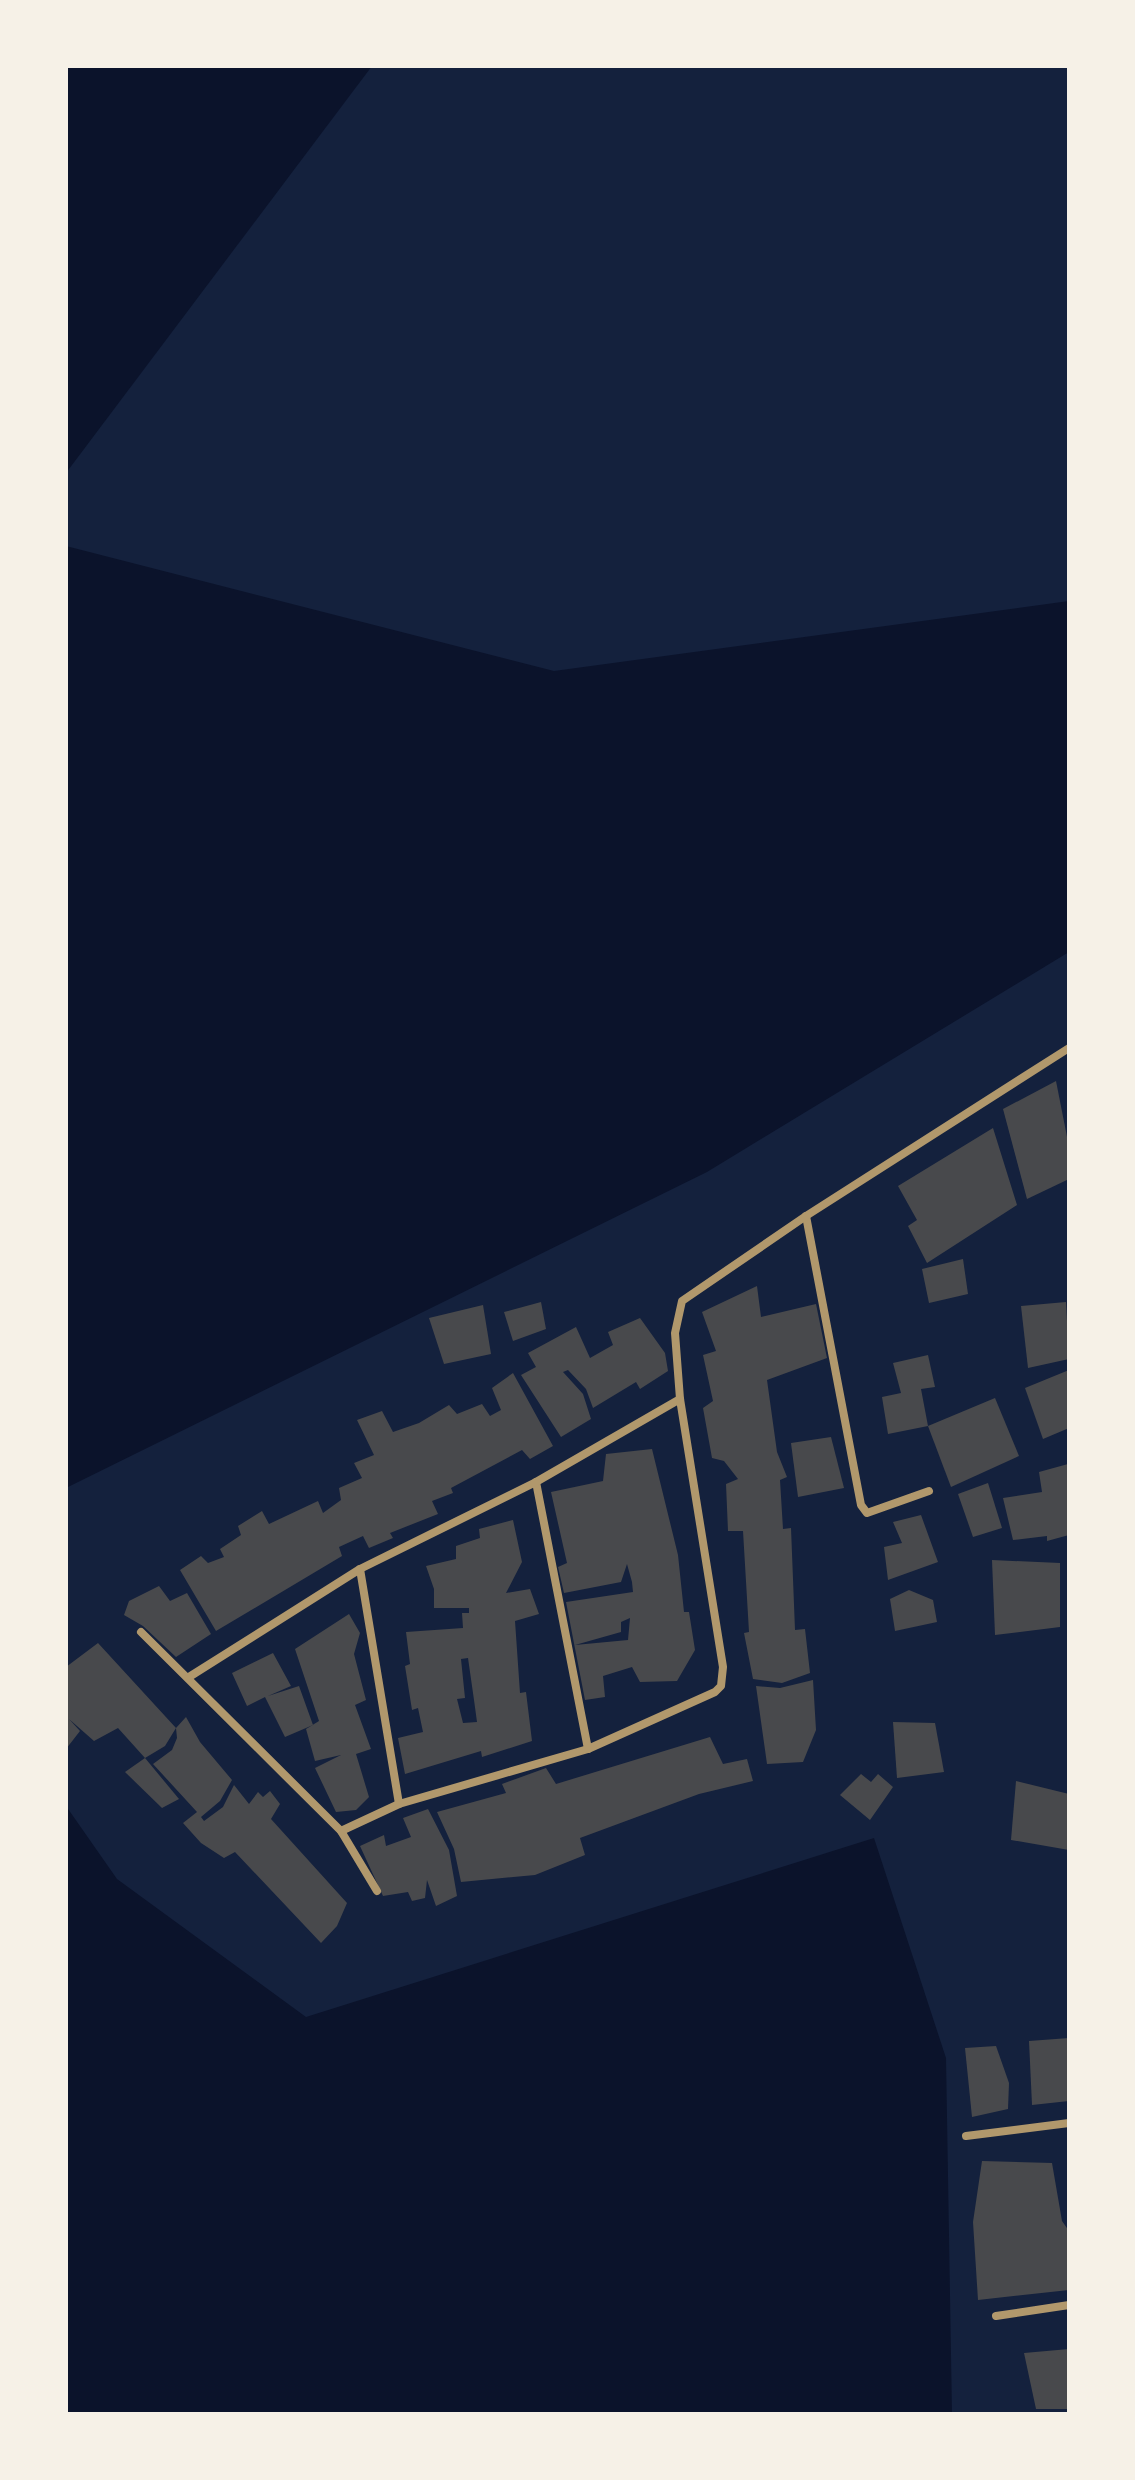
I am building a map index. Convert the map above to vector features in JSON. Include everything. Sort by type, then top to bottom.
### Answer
[{"type":"street","points":[[341,1831],[399,1804],[588,1749],[715,1692],[721,1686],[723,1667],[680,1399],[675,1333],[682,1301],[806,1216],[1069,1048]]},
{"type":"street","points":[[806,1216],[861,1505],[867,1513],[879,1512],[929,1491]]},
{"type":"street","points":[[189,1677],[360,1569],[536,1482],[680,1399]]},
{"type":"street","points":[[536,1482],[588,1749]]},
{"type":"street","points":[[360,1569],[399,1804]]},
{"type":"street","points":[[141,1632],[341,1831],[377,1891]]},
{"type":"street","points":[[966,2136],[1069,2123]]},
{"type":"street","points":[[996,2316],[1069,2305]]},
{"type":"water","points":[[66,66],[372,66],[66,473]]},
{"type":"water","points":[[66,546],[554,671],[1069,601],[1069,952],[707,1172],[66,1488]]},
{"type":"water","points":[[66,1806],[117,1879],[306,2017],[874,1838],[946,2058],[952,2414],[66,2414]]},
{"type":"building","points":[[1056,1081],[1069,1147],[1069,1179],[1027,1199],[1003,1109]]},
{"type":"building","points":[[993,1128],[1017,1205],[927,1263],[908,1226],[917,1220],[898,1186]]},
{"type":"building","points":[[963,1259],[968,1294],[929,1303],[922,1269]]},
{"type":"building","points":[[757,1286],[761,1317],[816,1304],[827,1358],[767,1380],[777,1452],[787,1477],[780,1480],[783,1529],[791,1528],[795,1630],[805,1629],[810,1673],[782,1683],[753,1679],[744,1633],[749,1632],[743,1531],[728,1531],[726,1484],[738,1479],[724,1461],[712,1458],[703,1408],[713,1401],[703,1355],[716,1351],[702,1312]]},
{"type":"building","points":[[541,1302],[546,1329],[513,1341],[504,1312]]},
{"type":"building","points":[[1066,1302],[1069,1359],[1028,1368],[1021,1306]]},
{"type":"building","points":[[483,1305],[491,1354],[444,1364],[429,1318]]},
{"type":"building","points":[[640,1318],[665,1353],[668,1371],[640,1389],[636,1382],[593,1408],[586,1389],[568,1370],[563,1372],[583,1394],[591,1419],[561,1437],[521,1375],[536,1367],[528,1353],[576,1327],[590,1358],[613,1345],[608,1332]]},
{"type":"building","points":[[928,1355],[935,1387],[921,1389],[928,1426],[888,1434],[882,1397],[901,1393],[893,1363]]},
{"type":"building","points":[[1069,1370],[1069,1428],[1043,1439],[1025,1388]]},
{"type":"building","points":[[513,1373],[553,1446],[530,1459],[522,1450],[451,1488],[453,1493],[432,1501],[438,1514],[390,1533],[393,1538],[369,1548],[363,1536],[339,1547],[342,1556],[216,1631],[180,1570],[201,1556],[208,1563],[224,1557],[220,1549],[241,1535],[238,1526],[262,1511],[269,1524],[318,1501],[323,1513],[341,1500],[339,1488],[362,1478],[354,1463],[374,1455],[357,1420],[382,1411],[393,1432],[419,1423],[449,1405],[457,1414],[482,1404],[490,1416],[501,1410],[492,1388]]},
{"type":"building","points":[[995,1398],[1019,1456],[951,1487],[928,1426]]},
{"type":"building","points":[[831,1437],[844,1488],[798,1497],[791,1443]]},
{"type":"building","points":[[652,1449],[678,1555],[684,1612],[689,1612],[695,1650],[677,1681],[640,1682],[632,1667],[603,1676],[605,1697],[585,1700],[566,1602],[633,1592],[632,1582],[627,1564],[621,1582],[564,1593],[558,1567],[567,1563],[551,1492],[603,1481],[606,1454]],"holes":[[[630,1618],[628,1640],[575,1645],[621,1632],[621,1622]]]},
{"type":"building","points":[[1068,1464],[1069,1535],[1047,1541],[1047,1536],[1013,1540],[1003,1498],[1042,1492],[1039,1472]]},
{"type":"building","points":[[988,1483],[1002,1528],[973,1537],[958,1494]]},
{"type":"building","points":[[921,1515],[938,1562],[888,1580],[884,1547],[902,1543],[893,1522]]},
{"type":"building","points":[[513,1520],[522,1562],[506,1593],[530,1589],[539,1614],[515,1621],[520,1693],[526,1692],[532,1741],[482,1757],[481,1751],[405,1774],[398,1738],[423,1732],[418,1708],[412,1710],[405,1666],[410,1664],[406,1632],[463,1628],[462,1613],[469,1613],[469,1608],[434,1608],[434,1589],[426,1566],[456,1559],[456,1546],[480,1538],[479,1529]],"holes":[[[468,1658],[477,1722],[463,1723],[457,1699],[465,1698],[461,1659]]]},
{"type":"building","points":[[992,1560],[1060,1563],[1060,1627],[995,1635]]},
{"type":"building","points":[[159,1586],[170,1601],[187,1593],[211,1634],[176,1657],[143,1626],[124,1615],[129,1601]]},
{"type":"building","points":[[909,1590],[933,1600],[937,1622],[895,1631],[890,1599]]},
{"type":"building","points":[[349,1614],[360,1633],[354,1654],[366,1700],[355,1705],[371,1749],[356,1754],[369,1797],[356,1810],[336,1812],[315,1768],[341,1755],[315,1761],[306,1729],[319,1721],[295,1649]]},
{"type":"building","points":[[98,1643],[176,1728],[165,1746],[145,1758],[118,1728],[94,1741],[69,1719],[80,1731],[66,1749],[66,1667]]},
{"type":"building","points":[[273,1653],[291,1686],[268,1696],[299,1686],[313,1725],[285,1737],[265,1697],[247,1706],[232,1673]]},
{"type":"building","points":[[813,1680],[816,1730],[803,1762],[767,1764],[756,1686],[780,1688]]},
{"type":"building","points":[[186,1717],[200,1742],[232,1780],[220,1801],[201,1817],[204,1821],[223,1807],[234,1785],[249,1804],[258,1792],[263,1797],[270,1791],[280,1804],[271,1819],[347,1903],[337,1926],[321,1943],[235,1852],[224,1858],[201,1843],[183,1823],[197,1812],[153,1764],[172,1750],[177,1738],[176,1728]]},
{"type":"building","points":[[893,1722],[935,1723],[944,1772],[897,1778]]},
{"type":"building","points":[[710,1737],[723,1764],[747,1759],[753,1781],[699,1794],[580,1838],[585,1855],[535,1875],[461,1882],[454,1849],[437,1812],[506,1793],[502,1784],[546,1768],[556,1784]]},
{"type":"building","points":[[145,1758],[179,1799],[162,1808],[125,1772]]},
{"type":"building","points":[[861,1774],[871,1782],[878,1774],[893,1787],[870,1820],[840,1795]]},
{"type":"building","points":[[1016,1781],[1069,1794],[1069,1850],[1011,1840]]},
{"type":"building","points":[[428,1809],[449,1850],[457,1896],[436,1906],[427,1880],[425,1898],[412,1901],[408,1892],[383,1896],[360,1846],[384,1835],[386,1846],[411,1837],[403,1818]]},
{"type":"building","points":[[1069,2038],[1069,2101],[1032,2105],[1029,2041]]},
{"type":"building","points":[[996,2046],[1009,2083],[1008,2109],[972,2117],[965,2048]]},
{"type":"building","points":[[982,2161],[1052,2163],[1062,2221],[1069,2231],[1069,2290],[978,2300],[973,2222]]},
{"type":"building","points":[[1069,2349],[1069,2409],[1036,2409],[1024,2353]]}]
